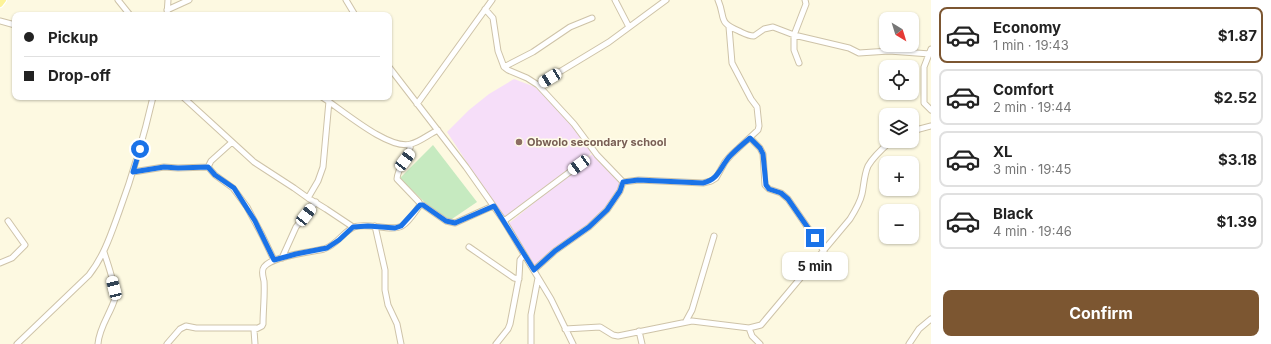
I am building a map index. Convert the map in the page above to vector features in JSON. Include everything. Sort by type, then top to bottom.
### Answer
[{"type":"main road","points":[[0,4],[3,0]]},
{"type":"street","points":[[118,0],[128,12]]},
{"type":"street","points":[[167,12],[168,0]]},
{"type":"street","points":[[169,12],[189,0]]},
{"type":"street","points":[[346,0],[353,12]]},
{"type":"street","points":[[417,104],[492,0]]},
{"type":"street","points":[[615,0],[630,27]]},
{"type":"street","points":[[538,85],[609,42],[666,0]]},
{"type":"street","points":[[623,182],[638,180],[703,183],[711,181],[716,178],[731,154],[758,130],[757,107],[732,63],[728,27],[722,18],[718,0]]},
{"type":"street","points":[[799,63],[794,50],[794,35],[806,4],[805,0]]},
{"type":"street","points":[[485,9],[492,18],[498,51],[504,67],[538,85],[574,124],[596,155],[623,182]]},
{"type":"street","points":[[504,67],[533,52],[570,27],[592,18]]},
{"type":"street","points":[[0,21],[12,25]]},
{"type":"street","points":[[728,27],[749,36],[754,36],[768,27],[773,27],[794,35],[849,48],[859,53],[889,51],[930,52],[924,67],[924,103],[931,110]]},
{"type":"street","points":[[392,71],[466,167],[504,221],[551,299],[574,344]]},
{"type":"street","points":[[17,344],[89,275],[104,252],[144,138],[152,100]]},
{"type":"street","points":[[187,100],[231,143],[254,162],[353,227],[375,226],[395,228],[401,226],[420,205]]},
{"type":"street","points":[[329,101],[370,131],[395,143],[404,145],[411,144],[438,130]]},
{"type":"street","points":[[308,198],[318,181],[323,167],[329,101]]},
{"type":"street","points":[[919,129],[931,126]]},
{"type":"street","points":[[750,138],[760,148],[763,154],[766,185],[769,189],[781,193],[788,199],[824,250]]},
{"type":"street","points":[[208,167],[211,161],[231,143]]},
{"type":"street","points":[[411,144],[410,152],[400,166],[397,179],[419,202],[420,205],[423,205],[446,221],[455,223],[494,206]]},
{"type":"street","points":[[565,329],[600,327],[613,335],[618,336],[692,320],[749,328],[758,327],[765,321],[850,219],[859,204],[868,166],[884,148]]},
{"type":"street","points":[[504,221],[579,165]]},
{"type":"street","points":[[133,172],[164,167],[208,167]]},
{"type":"street","points":[[208,167],[215,175],[234,188],[247,207],[274,260]]},
{"type":"street","points":[[534,270],[555,251],[589,227],[607,210],[620,191],[623,182]]},
{"type":"street","points":[[282,258],[296,227],[316,202]]},
{"type":"street","points":[[0,263],[12,258],[26,245],[8,220]]},
{"type":"street","points":[[375,226],[385,270],[385,290],[388,305],[397,324],[402,344]]},
{"type":"street","points":[[167,344],[180,329],[186,326],[196,328],[256,328],[262,326],[265,290],[262,271],[263,267],[274,260],[327,248],[339,240],[353,227]]},
{"type":"street","points":[[686,322],[692,310],[714,236]]},
{"type":"street","points":[[469,248],[514,278],[519,279]]},
{"type":"street","points":[[98,344],[100,334],[115,298],[114,288],[104,252]]},
{"type":"street","points":[[496,344],[508,329],[510,324],[519,279],[520,260],[524,255]]},
{"type":"street","points":[[531,344],[531,315],[538,278]]},
{"type":"street","points":[[908,344],[919,329],[931,319]]},
{"type":"street","points":[[255,344],[254,334],[256,328]]},
{"type":"street","points":[[749,328],[752,336],[760,344]]},
{"type":"street","points":[[639,331],[642,344]]},
{"type":"shaded area","name":"Obwolo secondary school","points":[[514,79],[535,87],[568,119],[592,152],[582,163],[504,219],[447,132],[469,110],[489,94]]},
{"type":"shaded area","points":[[592,154],[621,182],[619,189],[613,200],[589,226],[534,269],[508,224]]},
{"type":"green space","points":[[433,145],[477,202],[446,223],[400,178]]},
{"type":"place","name":"Obwolo secondary school","points":[[519,142]]},
{"type":"route","points":[[140,149],[133,172],[164,167],[208,167],[215,175],[234,188],[255,221],[274,260],[327,248],[339,240],[353,227],[368,226],[395,228],[401,226],[420,205],[423,205],[450,223],[455,223],[466,219],[494,206],[534,270],[555,251],[589,227],[607,210],[620,191],[623,182],[638,180],[703,183],[711,181],[716,178],[731,154],[750,138],[760,148],[763,154],[764,179],[766,185],[769,189],[781,193],[788,199],[815,238]]}]
